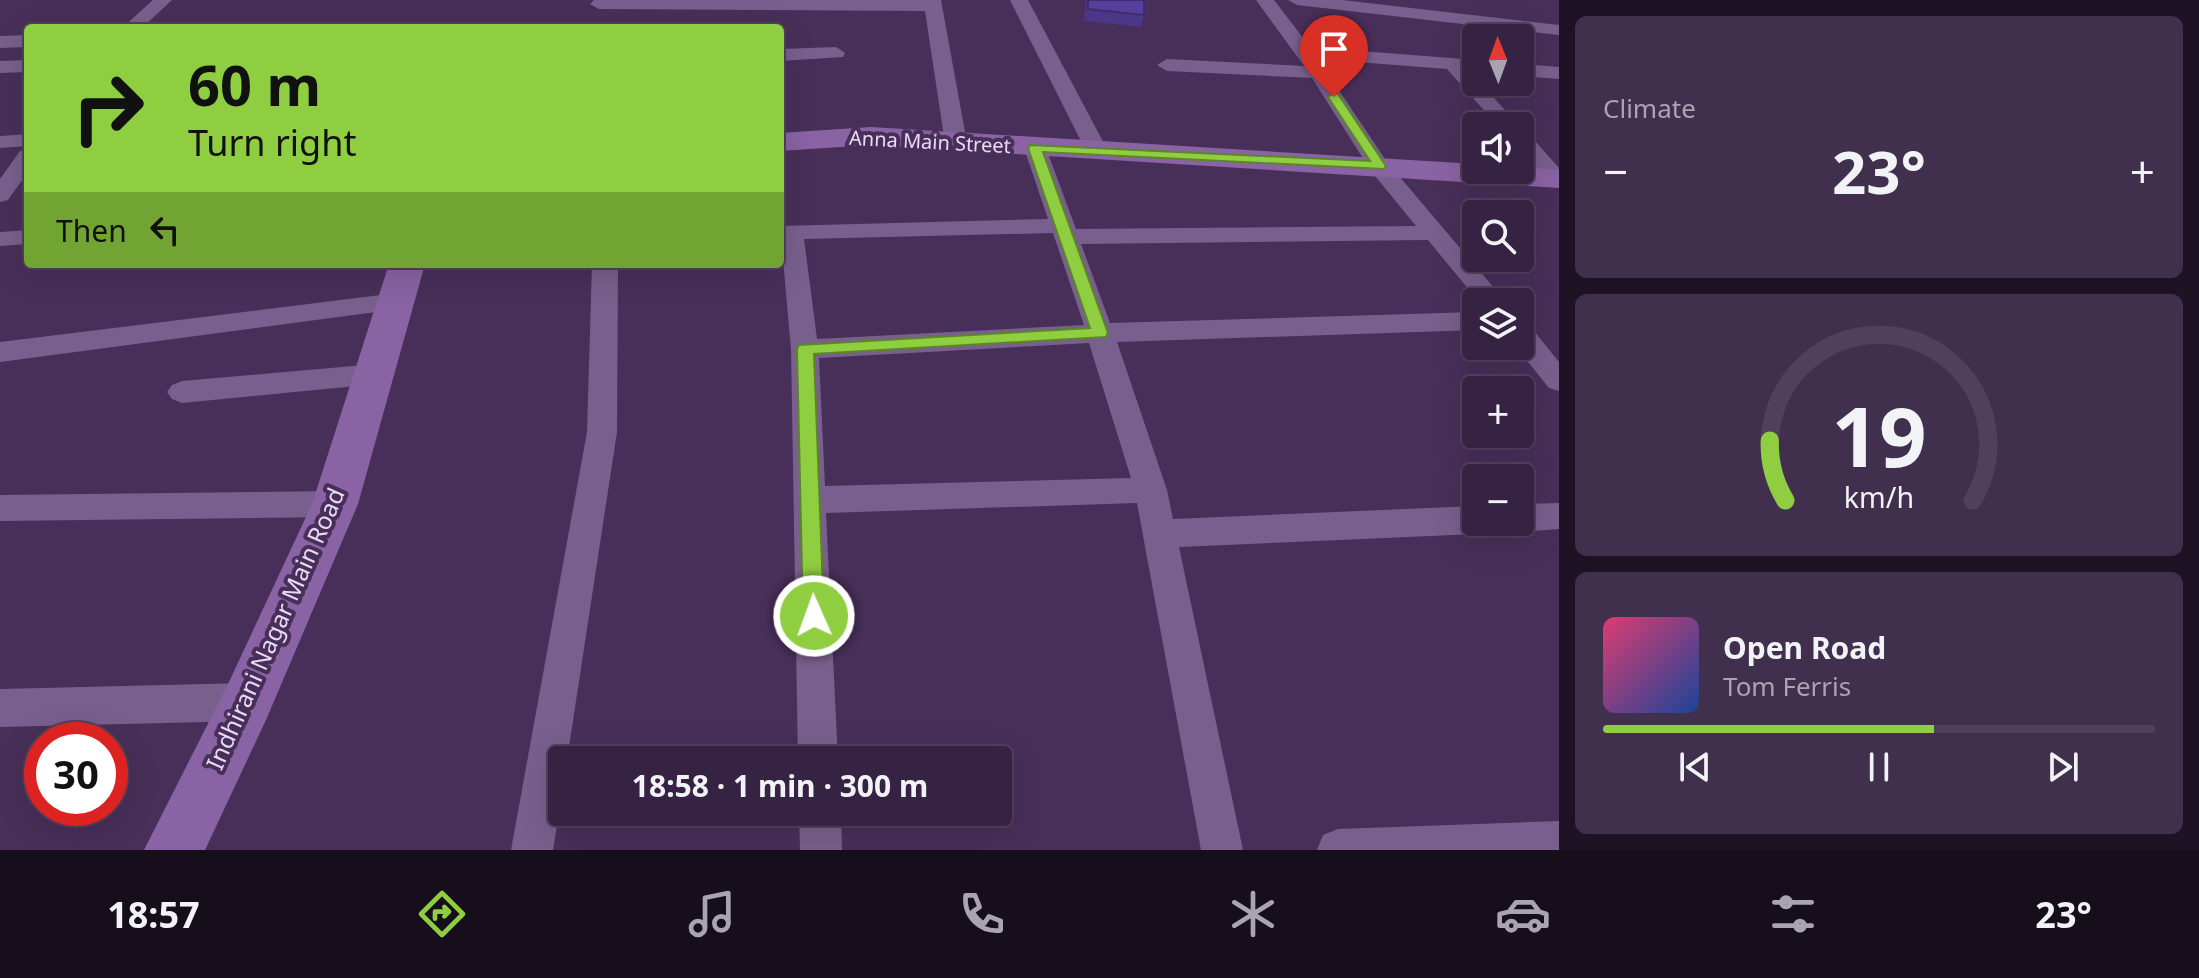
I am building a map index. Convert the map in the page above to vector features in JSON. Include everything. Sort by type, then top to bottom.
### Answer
[{"type":"street","points":[[136,24],[163,0]]},
{"type":"street","points":[[1019,0],[1097,151]]},
{"type":"street","points":[[1265,0],[1304,52],[1379,166],[1481,288]]},
{"type":"street","points":[[1297,0],[1559,30]]},
{"type":"street","points":[[596,24],[599,2],[932,3],[956,143]]},
{"type":"street","points":[[0,42],[24,41]]},
{"type":"street","points":[[1304,52],[1462,65]]},
{"type":"street","points":[[784,55],[836,53]]},
{"type":"street","points":[[1453,64],[1496,112]]},
{"type":"street","points":[[1167,65],[1318,73]]},
{"type":"street","points":[[0,67],[24,66]]},
{"type":"street","points":[[1534,71],[1559,73]]},
{"type":"street","name":"Anna Main Street","points":[[784,142],[871,136],[1558,179]]},
{"type":"street","points":[[0,142],[24,140]]},
{"type":"street","points":[[1035,148],[1151,490],[1222,850]]},
{"type":"street","points":[[1534,153],[1558,179]]},
{"type":"street","points":[[0,195],[24,162]]},
{"type":"street","points":[[818,746],[805,349],[786,232],[1433,233]]},
{"type":"street","points":[[0,239],[24,237]]},
{"type":"street","points":[[532,850],[602,432],[605,268]]},
{"type":"street","points":[[0,352],[402,283]]},
{"type":"street","name":"Indhirani Nagar Main Road","points":[[174,850],[247,702],[335,504],[402,283]]},
{"type":"street","points":[[805,349],[1100,333],[1462,321]]},
{"type":"street","points":[[1534,350],[1559,381]]},
{"type":"street","points":[[182,392],[376,374]]},
{"type":"street","points":[[810,500],[1151,490]]},
{"type":"street","points":[[0,508],[335,504]]},
{"type":"street","points":[[1534,517],[1559,516]]},
{"type":"street","points":[[1160,534],[1462,521]]},
{"type":"street","points":[[0,708],[247,702]]},
{"type":"street","points":[[820,826],[821,850]]},
{"type":"street","points":[[1338,850],[1559,842]]},
{"type":"building","points":[[1088,0],[1144,0],[1144,15],[1088,9]]},
{"type":"route","points":[[814,616],[805,349],[1100,333],[1035,148],[1379,166],[1334,97]]}]
